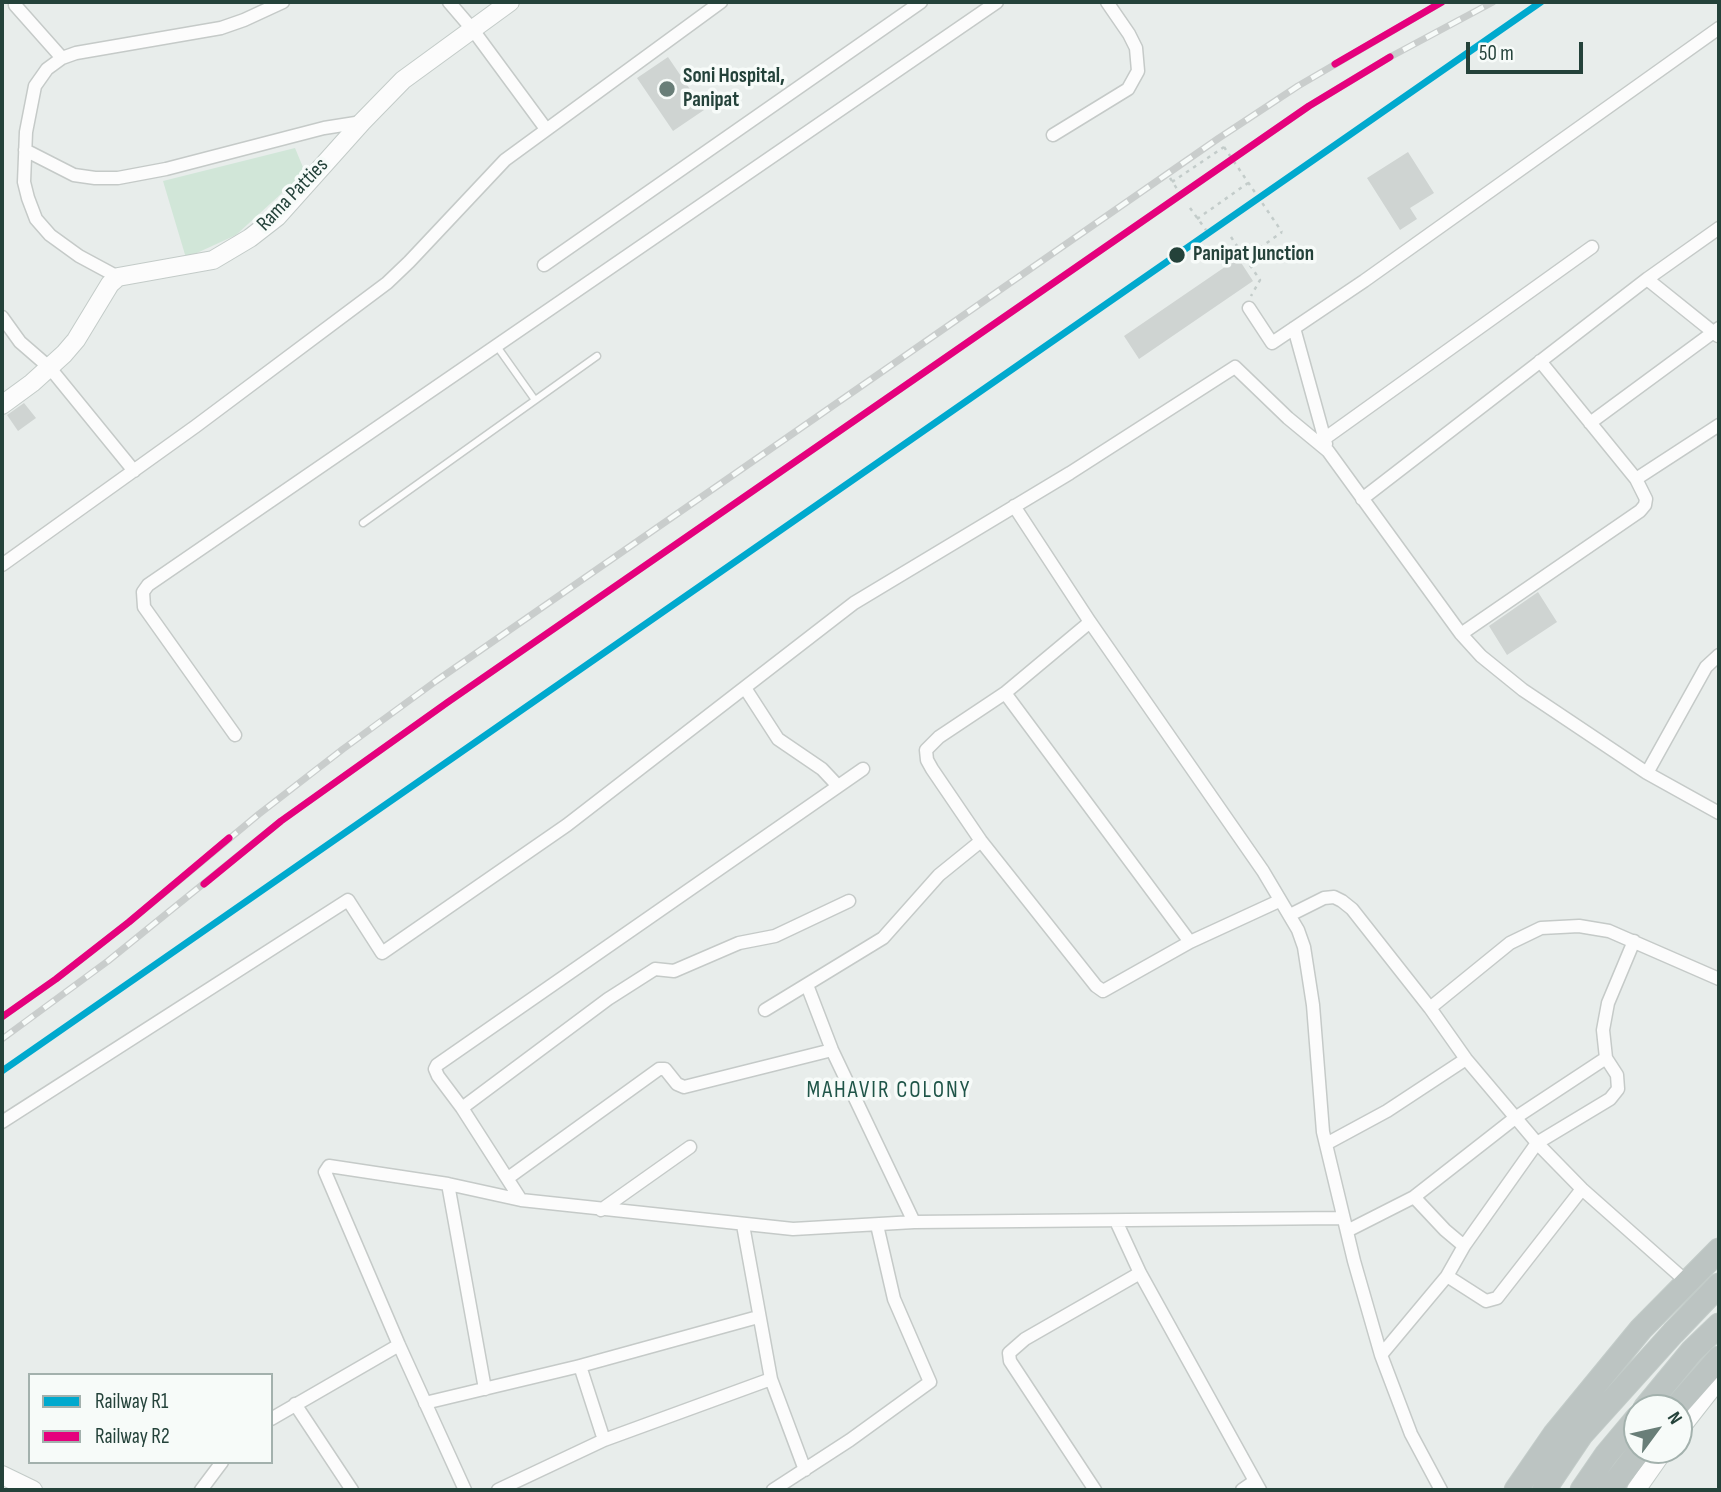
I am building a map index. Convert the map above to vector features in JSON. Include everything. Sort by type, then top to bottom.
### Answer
[{"type":"highway","points":[[1516,1490],[1554,1435],[1641,1329],[1719,1250]]},
{"type":"highway","points":[[1544,1490],[1581,1435],[1719,1285]]},
{"type":"highway","points":[[1657,1394],[1692,1351],[1719,1325]]},
{"type":"highway","points":[[1687,1394],[1719,1358]]},
{"type":"highway","points":[[1582,1490],[1623,1435]]},
{"type":"highway","points":[[1609,1490],[1629,1464]]},
{"type":"street","points":[[2,405],[50,368],[76,340],[104,293],[118,277],[79,256],[50,235],[36,219],[24,182],[26,132],[35,86],[47,69],[62,58],[76,53],[221,28],[265,12],[283,2]]},
{"type":"street","points":[[449,2],[546,129]]},
{"type":"street","name":"Rama Patties","points":[[118,277],[213,260],[250,238],[278,217],[403,80],[510,2]]},
{"type":"street","points":[[2,565],[134,471],[387,283],[505,160],[721,2]]},
{"type":"street","points":[[544,265],[921,2]]},
{"type":"street","points":[[235,735],[144,607],[143,592],[148,585],[997,2]]},
{"type":"street","points":[[1053,135],[1128,89],[1138,71],[1136,48],[1107,2]]},
{"type":"street","points":[[11,5],[62,58]]},
{"type":"street","points":[[1249,308],[1272,342],[1364,281],[1719,28]]},
{"type":"street","points":[[25,150],[74,175],[118,178],[166,169],[324,128],[362,122]]},
{"type":"street","points":[[1362,499],[1647,279],[1719,228]]},
{"type":"street","points":[[1326,445],[1592,247]]},
{"type":"street","points":[[1590,423],[1717,332],[1647,279]]},
{"type":"street","points":[[2,317],[20,342],[50,368],[134,471]]},
{"type":"street","points":[[1294,328],[1326,445],[1461,634],[1481,656],[1523,690],[1647,773],[1719,813]]},
{"type":"street","points":[[1461,634],[1640,511],[1646,499],[1636,480],[1540,361]]},
{"type":"street","points":[[2,1122],[348,900],[382,953],[568,825],[854,603],[1235,367],[1288,418],[1326,445]]},
{"type":"street","points":[[1636,480],[1719,425]]},
{"type":"street","points":[[1014,506],[1090,622],[1262,871],[1290,915],[1304,947],[1313,1005],[1326,1144],[1343,1218],[1381,1355],[1411,1434],[1441,1490]]},
{"type":"street","points":[[1090,622],[1005,693],[939,737],[926,750],[932,769],[981,841],[1099,990],[1111,988],[1190,943],[1279,901]]},
{"type":"street","points":[[1647,773],[1706,667],[1719,655]]},
{"type":"street","points":[[745,688],[778,739],[822,769],[838,786]]},
{"type":"street","points":[[1005,693],[1190,943]]},
{"type":"street","points":[[521,1200],[462,1108],[438,1076],[435,1069],[437,1065],[863,769]]},
{"type":"street","points":[[765,1010],[883,938],[939,875],[981,841]]},
{"type":"street","points":[[1290,915],[1324,898],[1334,897],[1352,909],[1430,1007],[1466,1059],[1537,1143],[1582,1189],[1687,1282]]},
{"type":"street","points":[[462,1108],[608,999],[654,970],[674,971],[739,943],[775,936],[849,901]]},
{"type":"street","points":[[1430,1007],[1510,943],[1541,928],[1579,926],[1609,931],[1719,979]]},
{"type":"street","points":[[1381,1355],[1447,1276],[1464,1246],[1537,1143],[1614,1095],[1618,1089],[1619,1082],[1606,1058],[1603,1030],[1608,1003],[1634,941]]},
{"type":"street","points":[[807,985],[832,1050],[914,1222]]},
{"type":"street","points":[[508,1178],[659,1069],[665,1069],[677,1084],[684,1087],[832,1050]]},
{"type":"street","points":[[1347,1231],[1414,1197],[1515,1118],[1606,1058]]},
{"type":"street","points":[[1326,1144],[1387,1111],[1466,1059]]},
{"type":"street","points":[[601,1210],[690,1147]]},
{"type":"street","points":[[465,1490],[399,1345],[325,1169],[328,1166],[447,1184],[521,1200],[743,1225],[793,1228],[914,1222],[1343,1218]]},
{"type":"street","points":[[447,1184],[485,1389]]},
{"type":"street","points":[[1447,1276],[1486,1301],[1497,1298],[1582,1189]]},
{"type":"street","points":[[1414,1197],[1464,1246]]},
{"type":"street","points":[[1115,1221],[1140,1273],[1258,1486],[1242,1490]]},
{"type":"street","points":[[743,1225],[771,1379],[805,1470]]},
{"type":"street","points":[[773,1490],[930,1382],[894,1298],[877,1225]]},
{"type":"street","points":[[1095,1490],[1010,1361],[1009,1353],[1025,1339],[1140,1273]]},
{"type":"street","points":[[425,1403],[580,1366],[758,1317]]},
{"type":"street","points":[[273,1418],[399,1345]]},
{"type":"street","points":[[580,1366],[604,1440]]},
{"type":"street","points":[[498,1490],[604,1440],[771,1379]]},
{"type":"street","points":[[1693,1412],[1719,1379]]},
{"type":"street","points":[[295,1404],[352,1490]]},
{"type":"street","points":[[201,1490],[220,1464]]},
{"type":"street","points":[[1636,1490],[1654,1464]]},
{"type":"street","points":[[2,1475],[33,1490]]},
{"type":"lane","points":[[496,345],[535,400]]},
{"type":"lane","points":[[363,523],[597,356]]},
{"type":"path","points":[[1179,192],[1171,180],[1224,147],[1282,232],[1246,258]]},
{"type":"path","points":[[1197,219],[1248,183]]},
{"type":"path","points":[[1190,208],[1206,230]]},
{"type":"path","points":[[1231,237],[1260,281],[1251,292],[1249,308]]},
{"type":"green space","points":[[295,148],[305,172],[236,235],[186,258],[163,181]]},
{"type":"building","points":[[668,57],[704,110],[673,131],[637,78]]},
{"type":"building","points":[[1408,152],[1434,193],[1410,208],[1417,219],[1400,230],[1367,178]]},
{"type":"building","points":[[1238,258],[1253,281],[1139,359],[1124,336]]},
{"type":"building","points":[[24,403],[36,418],[18,431],[7,415]]},
{"type":"building","points":[[1538,592],[1557,622],[1507,655],[1489,626]]},
{"type":"railway","points":[[2,1017],[129,922],[259,814],[436,681],[1219,138],[1298,86],[1442,2]]},
{"type":"railway","points":[[2,1039],[108,961],[281,821],[448,702],[1309,106],[1390,57],[1493,2]]},
{"type":"rail line","name":"R2","points":[[1335,64],[1442,2]]},
{"type":"rail line","name":"R1","points":[[2,1071],[1541,2]]},
{"type":"rail line","name":"R2","points":[[204,884],[281,821],[448,702],[1309,106],[1390,57]]},
{"type":"rail line","name":"R2","points":[[2,1017],[129,922],[229,838]]},
{"type":"place","name":"Soni Hospital, Panipat","points":[[667,89]]},
{"type":"place","name":"Panipat Junction","points":[[1177,255]]},
{"type":"district","name":"MAHAVIR COLONY","points":[[889,1091]]}]
